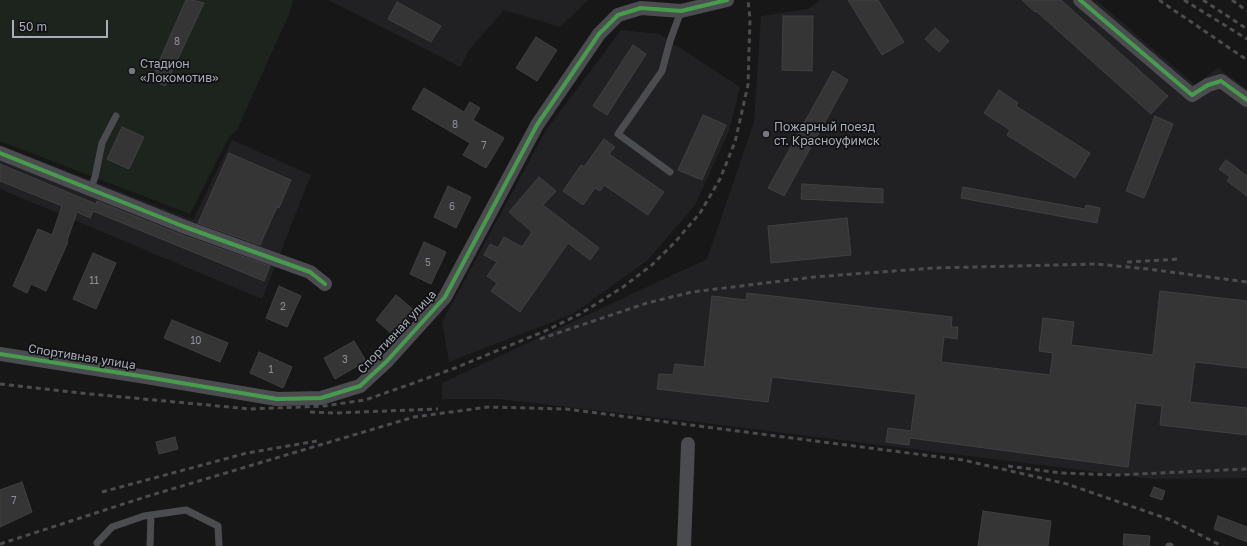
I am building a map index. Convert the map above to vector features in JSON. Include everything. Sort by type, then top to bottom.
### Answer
[{"type":"street","name":"Спортивная улица","points":[[0,354],[146,376],[277,399],[322,398],[360,386],[387,361],[445,297],[537,125],[599,34],[618,15],[641,8],[681,11],[727,0]]},
{"type":"street","points":[[1080,0],[1192,95],[1208,85],[1221,81],[1247,100]]},
{"type":"street","points":[[0,153],[185,226],[310,272],[325,284]]},
{"type":"street","points":[[684,546],[688,444]]},
{"type":"lane","points":[[670,172],[618,134],[662,71],[670,41],[681,11]]},
{"type":"lane","points":[[91,188],[95,177],[102,143],[116,116]]},
{"type":"lane","points":[[97,543],[112,527],[144,516],[186,510],[218,526],[219,546]]},
{"type":"lane","points":[[150,546],[151,515]]},
{"type":"shaded area","name":"Стадион «Локомотив»","points":[[0,0],[293,0],[290,12],[237,130],[229,137],[190,214],[0,141]]},
{"type":"shaded area","points":[[328,0],[588,0],[560,27],[504,10],[468,51],[461,67]]},
{"type":"shaded area","points":[[820,0],[1096,0],[1195,85],[1218,68],[1247,89],[1247,478],[1153,479],[697,422],[498,399],[442,399],[442,383],[707,259],[754,122],[761,16],[808,9]]},
{"type":"shaded area","points":[[621,30],[659,34],[740,87],[729,131],[695,205],[648,260],[573,314],[449,362],[442,322],[546,130]]},
{"type":"shaded area","points":[[232,140],[311,175],[262,299],[0,189],[0,145],[193,220]]},
{"type":"building","points":[[186,0],[204,3],[165,86],[151,80]]},
{"type":"building","points":[[848,0],[878,0],[904,42],[882,55]]},
{"type":"building","points":[[1022,0],[1061,0],[1168,96],[1151,114]]},
{"type":"building","points":[[397,2],[441,26],[431,42],[388,19]]},
{"type":"building","points":[[783,16],[813,16],[812,71],[782,70]]},
{"type":"building","points":[[935,28],[949,41],[939,52],[925,39]]},
{"type":"building","points":[[536,37],[557,50],[537,81],[516,68]]},
{"type":"building","points":[[633,45],[646,54],[607,115],[593,106]]},
{"type":"building","points":[[833,71],[848,80],[784,196],[768,188]]},
{"type":"building","points":[[424,88],[464,112],[470,102],[480,108],[473,120],[504,138],[486,168],[463,155],[470,143],[412,109]]},
{"type":"building","points":[[999,90],[1018,103],[1016,106],[1090,153],[1075,178],[1007,135],[1010,130],[984,113]]},
{"type":"building","points":[[703,115],[726,125],[702,180],[678,170]]},
{"type":"building","points":[[1155,116],[1173,124],[1144,198],[1126,191]]},
{"type":"building","points":[[122,127],[144,137],[129,169],[107,159]]},
{"type":"building","points":[[604,139],[615,147],[609,154],[664,192],[648,215],[604,185],[600,191],[595,188],[583,205],[563,191],[581,165],[584,167]]},
{"type":"building","points":[[229,153],[291,180],[279,208],[277,207],[260,245],[198,223]]},
{"type":"building","points":[[1226,160],[1247,176],[1247,196],[1227,181],[1230,177],[1219,169]]},
{"type":"building","points":[[0,164],[96,204],[97,201],[182,235],[270,266],[264,281],[93,211],[90,218],[77,212],[67,241],[68,242],[46,291],[31,284],[27,293],[13,286],[38,229],[52,235],[62,206],[0,181]]},
{"type":"building","points":[[539,177],[556,191],[543,205],[599,248],[590,260],[568,243],[520,312],[491,291],[497,283],[487,276],[497,262],[484,255],[490,244],[498,248],[504,237],[522,247],[532,232],[509,212]]},
{"type":"building","points":[[802,184],[883,189],[883,203],[801,199]]},
{"type":"building","points":[[448,186],[471,197],[456,228],[434,217]]},
{"type":"building","points":[[963,187],[1085,209],[1086,205],[1100,208],[1097,223],[961,198]]},
{"type":"building","points":[[847,218],[851,255],[771,263],[768,226]]},
{"type":"building","points":[[424,242],[446,252],[431,284],[410,274]]},
{"type":"building","points":[[93,253],[116,263],[96,309],[73,299]]},
{"type":"building","points":[[279,286],[301,296],[287,327],[266,318]]},
{"type":"building","points":[[1160,291],[1247,301],[1247,368],[1195,362],[1190,402],[1247,408],[1247,435],[1160,425],[1162,406],[1136,403],[1128,467],[910,438],[909,445],[886,442],[888,428],[911,431],[916,394],[772,377],[768,402],[657,389],[659,374],[673,375],[675,364],[704,367],[712,296],[746,300],[747,293],[952,317],[951,327],[958,327],[957,339],[944,337],[941,362],[1050,375],[1053,353],[1039,351],[1043,318],[1074,322],[1071,345],[1153,355]]},
{"type":"building","points":[[396,295],[415,311],[394,336],[376,320]]},
{"type":"building","points":[[172,320],[228,343],[220,362],[164,338]]},
{"type":"building","points":[[354,341],[366,361],[335,379],[324,358]]},
{"type":"building","points":[[259,352],[292,367],[283,388],[250,373]]},
{"type":"building","points":[[175,437],[178,449],[159,454],[156,442]]},
{"type":"building","points":[[22,482],[32,512],[0,527],[0,490]]},
{"type":"building","points":[[1154,487],[1165,491],[1162,500],[1150,496]]},
{"type":"building","points":[[983,511],[1051,521],[1048,546],[978,546]]},
{"type":"building","points":[[1218,516],[1247,527],[1247,542],[1214,529]]},
{"type":"building","points":[[1124,534],[1150,536],[1149,546],[1123,545]]},
{"type":"railway","points":[[0,384],[250,409],[324,406],[365,400],[411,384],[455,368],[545,331],[580,314],[623,287],[653,264],[676,241],[700,213],[720,179],[735,142],[748,85],[750,19],[748,0]]},
{"type":"railway","points":[[1159,0],[1247,60]]},
{"type":"railway","points":[[1184,0],[1247,39]]},
{"type":"railway","points":[[1203,0],[1247,29]]},
{"type":"railway","points":[[1232,0],[1247,11]]},
{"type":"railway","points":[[1127,262],[1179,259]]},
{"type":"railway","points":[[540,339],[647,303],[692,292],[814,277],[934,268],[1097,264],[1247,282]]},
{"type":"railway","points":[[0,544],[145,497],[414,417],[488,407],[566,409],[963,460],[1067,484],[1171,520],[1222,546]]},
{"type":"railway","points":[[310,412],[334,413],[438,409]]},
{"type":"railway","points":[[102,492],[247,453],[317,441]]},
{"type":"railway","points":[[1008,466],[1061,473],[1117,475],[1247,469]]},
{"type":"cycle path","points":[[0,354],[277,399],[321,398],[360,386],[387,361],[445,297],[537,125],[599,34],[618,15],[641,8],[681,11],[727,0]]},
{"type":"cycle path","points":[[1080,0],[1192,95],[1208,85],[1221,81],[1247,100]]},
{"type":"cycle path","points":[[0,153],[185,227],[310,272],[325,284]]},
{"type":"place","name":"Стадион «Локомотив»","points":[[132,71]]},
{"type":"place","name":"Пожарный поезд ст. Красноуфимск","points":[[766,134]]}]
